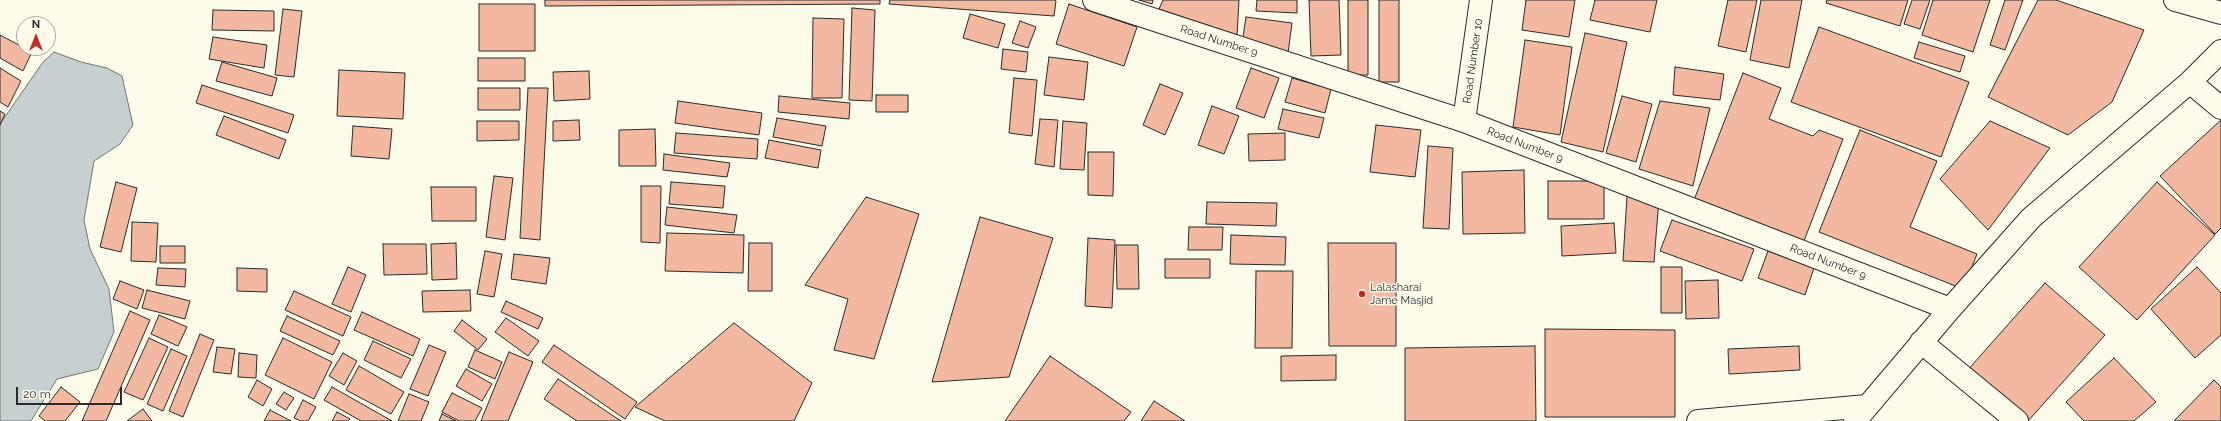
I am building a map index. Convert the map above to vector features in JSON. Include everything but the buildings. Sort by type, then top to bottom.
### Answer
[{"type":"street","name":"Road Number 9","points":[[1094,0],[1464,121],[1950,309]]},
{"type":"street","name":"Road Number 10","points":[[1464,121],[1481,0]]},
{"type":"street","points":[[2175,0],[2221,13]]},
{"type":"street","points":[[1698,421],[1861,414],[1921,342],[2031,218],[2190,82],[2221,51]]},
{"type":"street","points":[[2190,82],[2221,108]]},
{"type":"street","points":[[1921,342],[2017,421]]},
{"type":"shaded area","points":[[56,53],[81,62],[107,68],[122,76],[133,125],[120,144],[94,161],[84,220],[90,249],[109,289],[114,332],[98,369],[57,379],[31,421],[0,421],[0,124],[43,62],[50,56],[56,56]]},
{"type":"place","name":"Lalasharai Jame Masjid","points":[[1362,294]]}]
